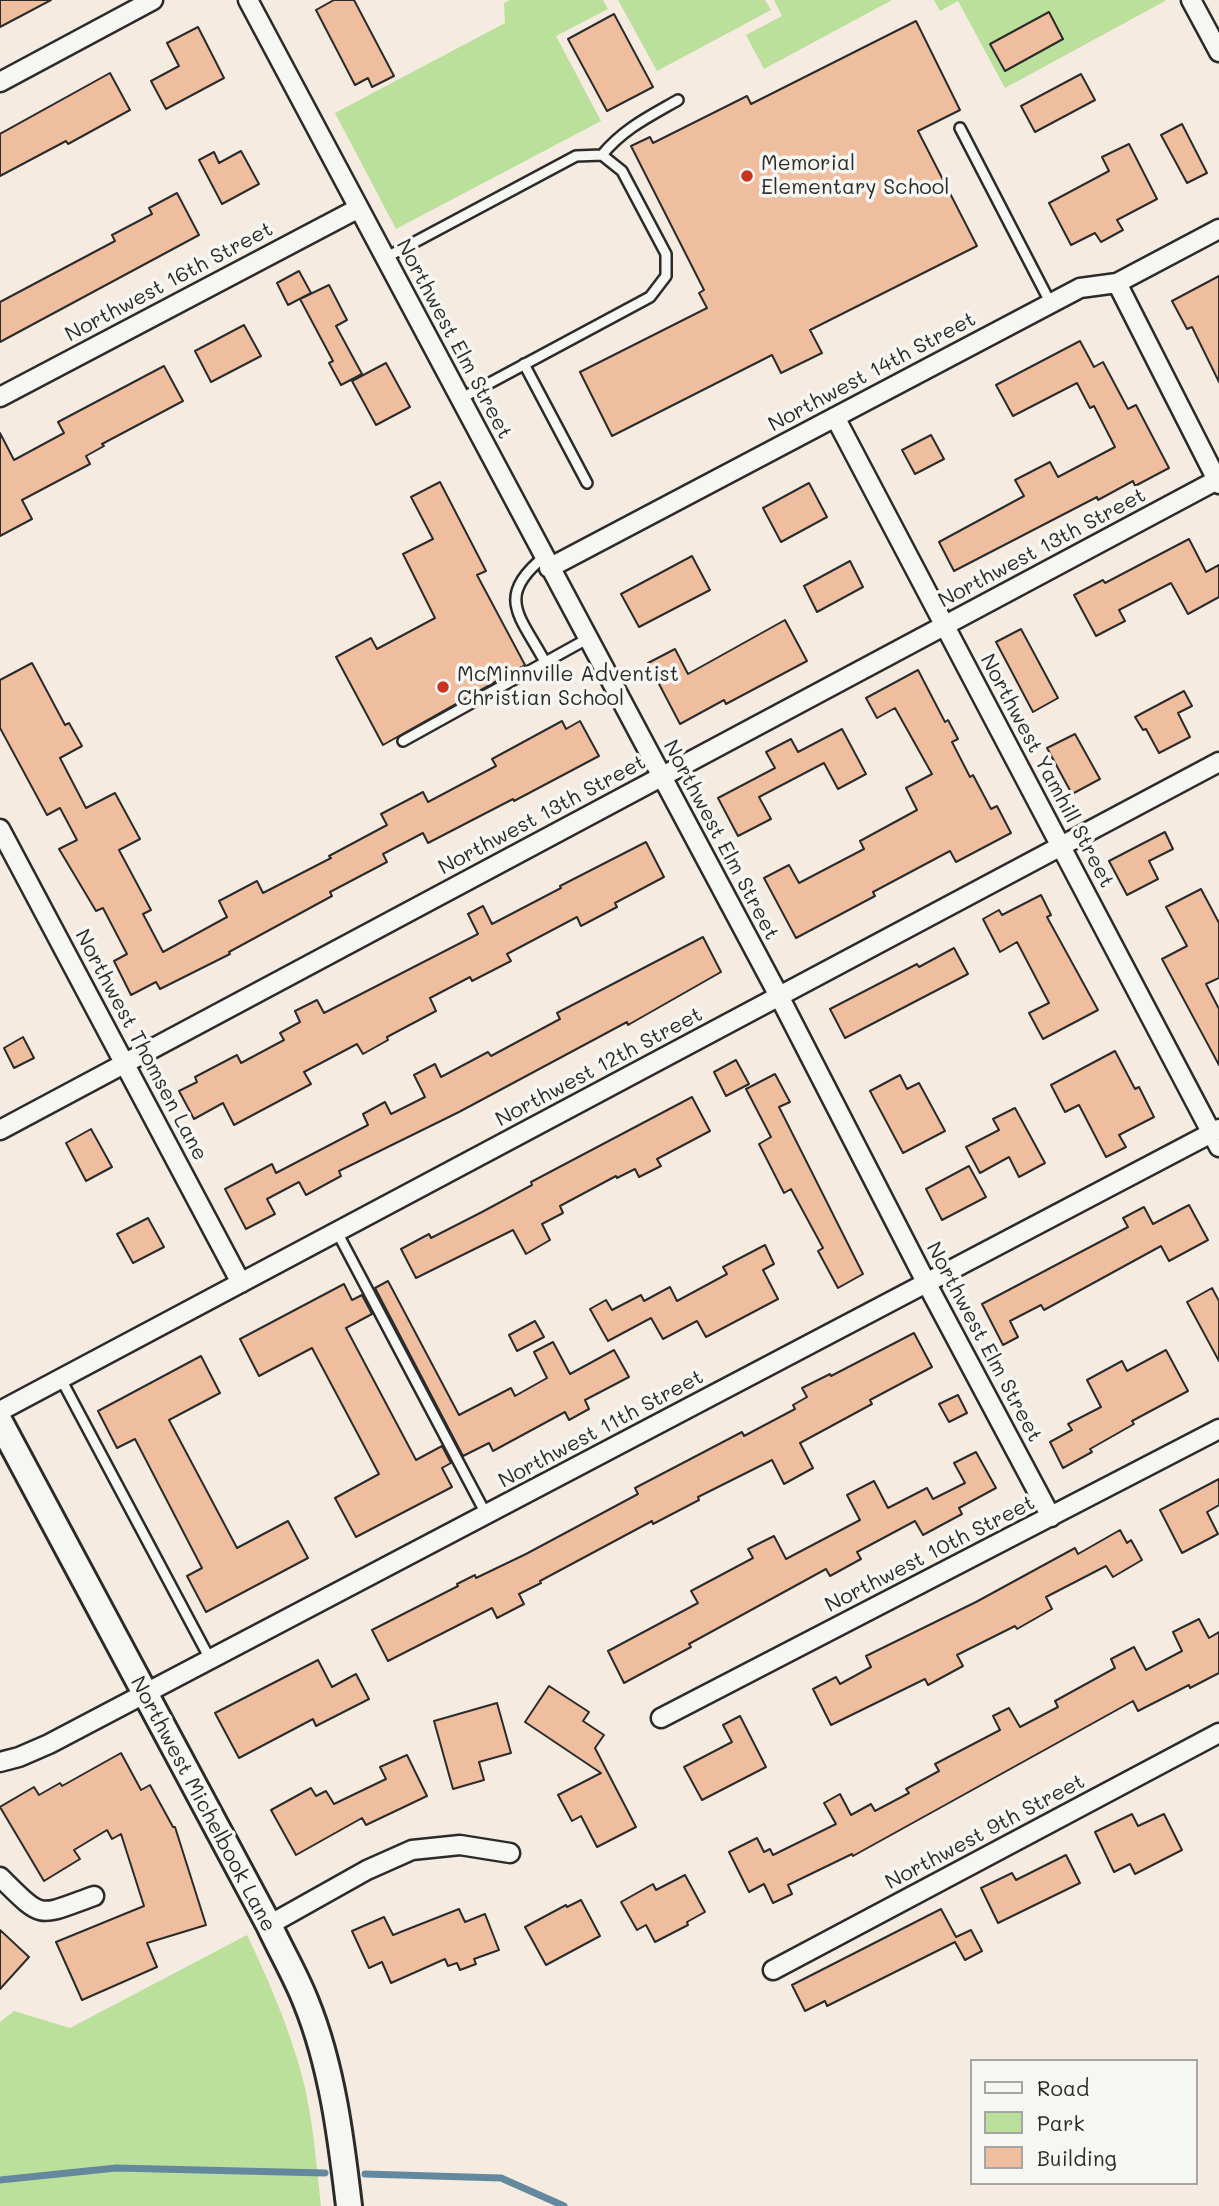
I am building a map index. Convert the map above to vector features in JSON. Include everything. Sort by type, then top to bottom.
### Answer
[{"type":"street","points":[[0,82],[153,0]]},
{"type":"street","name":"Northwest Elm Street","points":[[248,0],[779,996],[1051,1517]]},
{"type":"street","points":[[1196,2],[1219,52]]},
{"type":"street","name":"Northwest 16th Street","points":[[0,397],[359,208]]},
{"type":"street","name":"Northwest 14th Street","points":[[546,562],[835,417],[1080,288],[1117,283],[1219,229]]},
{"type":"street","points":[[1117,283],[1218,482]]},
{"type":"street","name":"Northwest Yamhill Street","points":[[835,417],[1217,1136]]},
{"type":"street","name":"Northwest 13th Street","points":[[0,1130],[1218,482]]},
{"type":"street","name":"Northwest 12th Street","points":[[0,1411],[1219,762]]},
{"type":"street","name":"Northwest Thomsen Lane","points":[[0,830],[241,1283]]},
{"type":"street","name":"Northwest 11th Street","points":[[0,1762],[49,1744],[927,1284],[1217,1136]]},
{"type":"street","name":"Northwest Michelbook Lane","points":[[0,1422],[269,1925],[306,2003],[325,2063],[338,2126],[349,2206]]},
{"type":"street","name":"Northwest 10th Street","points":[[661,1718],[1219,1429]]},
{"type":"street","name":"Northwest 9th Street","points":[[773,1970],[1219,1733]]},
{"type":"street","points":[[269,1925],[367,1870],[412,1850],[460,1845],[510,1853]]},
{"type":"street","points":[[0,1877],[31,1907],[40,1912],[51,1912],[94,1896]]},
{"type":"lane","points":[[602,155],[615,139],[633,125],[678,100]]},
{"type":"lane","points":[[960,128],[1051,304]]},
{"type":"lane","points":[[385,258],[576,156],[602,155],[622,171],[629,183],[666,254],[666,276],[650,296],[460,399]]},
{"type":"lane","points":[[524,364],[587,483]]},
{"type":"lane","points":[[545,662],[514,601],[519,582],[531,568],[546,562]]},
{"type":"lane","points":[[403,741],[587,639]]},
{"type":"lane","points":[[337,1232],[486,1514]]},
{"type":"lane","points":[[61,1379],[210,1659]]},
{"type":"green space","points":[[510,0],[603,0],[608,9],[556,36],[601,121],[396,229],[335,113],[505,23],[504,3]]},
{"type":"green space","points":[[618,0],[765,0],[771,10],[657,71]]},
{"type":"green space","points":[[774,0],[892,0],[764,69],[746,35],[782,16]]},
{"type":"green space","points":[[934,0],[1165,1],[1005,88],[958,1],[940,11]]},
{"type":"green space","points":[[247,1935],[277,2002],[301,2072],[311,2122],[321,2206],[0,2206],[0,2022],[14,2011],[70,2028]]},
{"type":"building","points":[[0,0],[51,0],[0,27]]},
{"type":"building","points":[[334,0],[354,0],[394,76],[372,87],[368,78],[355,85],[316,10]]},
{"type":"building","points":[[1049,12],[1063,39],[1005,71],[990,44]]},
{"type":"building","points":[[614,14],[653,87],[607,111],[568,39]]},
{"type":"building","points":[[916,21],[960,110],[918,131],[977,246],[810,330],[822,353],[781,373],[772,355],[612,436],[580,372],[707,308],[699,293],[704,290],[631,146],[650,137],[653,143],[747,96],[751,104]]},
{"type":"building","points":[[198,27],[224,78],[166,109],[151,81],[179,66],[167,43]]},
{"type":"building","points":[[110,73],[130,110],[68,144],[66,141],[0,176],[0,134]]},
{"type":"building","points":[[1081,74],[1095,100],[1035,132],[1021,106]]},
{"type":"building","points":[[1182,124],[1207,173],[1187,183],[1161,135]]},
{"type":"building","points":[[1129,144],[1157,199],[1117,220],[1123,230],[1101,242],[1095,233],[1071,245],[1049,203],[1109,171],[1102,157]]},
{"type":"building","points":[[241,151],[259,184],[222,204],[199,160],[214,152],[219,163]]},
{"type":"building","points":[[177,193],[199,235],[0,342],[0,302],[115,241],[112,235],[152,214],[149,208]]},
{"type":"building","points":[[299,271],[311,293],[288,305],[277,283]]},
{"type":"building","points":[[1219,276],[1219,382],[1192,327],[1187,329],[1172,301]]},
{"type":"building","points":[[329,285],[347,320],[336,326],[362,374],[341,385],[329,363],[333,361],[300,299]]},
{"type":"building","points":[[244,325],[261,356],[211,382],[195,351]]},
{"type":"building","points":[[1080,341],[1094,367],[1103,362],[1128,409],[1136,405],[1169,468],[1135,486],[1133,481],[1098,500],[1097,497],[954,571],[939,542],[1024,496],[1015,480],[1050,462],[1058,477],[1115,447],[1094,406],[1090,408],[1077,383],[1013,416],[996,385]]},
{"type":"building","points":[[386,363],[410,407],[376,425],[352,381]]},
{"type":"building","points":[[164,366],[183,401],[102,444],[104,446],[86,456],[90,464],[22,500],[32,519],[0,536],[0,433],[14,460],[64,433],[58,422]]},
{"type":"building","points":[[931,435],[944,459],[915,474],[902,450]]},
{"type":"building","points":[[440,482],[486,571],[477,575],[525,665],[383,745],[336,657],[371,638],[377,649],[435,618],[403,554],[433,539],[411,497]]},
{"type":"building","points":[[809,483],[827,517],[781,542],[763,508]]},
{"type":"building","points":[[1189,539],[1206,572],[1219,565],[1219,597],[1188,614],[1171,583],[1119,610],[1125,621],[1096,636],[1074,595],[1103,580],[1105,583]]},
{"type":"building","points":[[692,556],[710,590],[639,627],[621,594]]},
{"type":"building","points":[[850,561],[863,587],[817,612],[804,586]]},
{"type":"building","points":[[785,620],[807,661],[726,704],[724,700],[680,724],[648,663],[675,649],[688,674]]},
{"type":"building","points":[[1021,629],[1058,698],[1033,712],[996,642]]},
{"type":"building","points":[[32,663],[65,725],[69,723],[82,746],[60,758],[86,808],[115,793],[140,839],[119,850],[151,910],[143,914],[163,952],[227,917],[219,901],[257,881],[263,893],[331,858],[329,856],[387,825],[381,814],[423,792],[428,802],[496,766],[492,759],[562,721],[566,729],[580,721],[599,756],[428,843],[423,833],[383,854],[387,862],[330,892],[332,896],[229,952],[230,954],[160,989],[156,982],[131,995],[114,961],[127,954],[103,908],[96,911],[59,849],[77,840],[60,808],[47,815],[0,728],[0,680]]},
{"type":"building","points":[[918,670],[945,722],[948,720],[958,739],[952,742],[970,777],[973,775],[991,809],[997,806],[1011,833],[956,862],[950,851],[873,892],[875,896],[796,938],[764,878],[789,865],[799,883],[864,849],[860,841],[917,810],[906,788],[932,774],[895,708],[877,718],[866,698]]},
{"type":"building","points":[[1184,691],[1192,706],[1178,713],[1190,737],[1159,753],[1146,729],[1143,730],[1135,717]]},
{"type":"building","points":[[842,729],[866,774],[838,789],[824,763],[759,797],[771,819],[738,836],[718,798],[775,768],[766,752],[791,739],[798,752]]},
{"type":"building","points":[[1075,734],[1100,779],[1072,794],[1047,748]]},
{"type":"building","points":[[1165,832],[1173,849],[1149,861],[1158,879],[1127,895],[1109,861]]},
{"type":"building","points":[[646,842],[664,877],[615,903],[617,907],[581,926],[577,917],[507,954],[511,961],[472,981],[470,977],[430,998],[436,1011],[387,1037],[388,1040],[363,1054],[357,1044],[304,1072],[311,1084],[234,1125],[223,1103],[194,1119],[179,1091],[197,1082],[195,1077],[237,1055],[241,1063],[284,1040],[280,1033],[300,1022],[295,1011],[317,1000],[324,1013],[478,934],[468,914],[483,906],[492,924]]},
{"type":"building","points":[[1201,889],[1219,923],[1219,978],[1206,984],[1219,1009],[1219,1065],[1162,959],[1187,946],[1166,907]]},
{"type":"building","points":[[1041,895],[1051,915],[1047,917],[1098,1010],[1043,1039],[1029,1013],[1049,1003],[1017,942],[1000,952],[983,919],[999,910],[1002,915]]},
{"type":"building","points":[[703,937],[721,972],[628,1025],[627,1022],[459,1112],[339,1171],[341,1176],[306,1195],[299,1182],[267,1199],[275,1214],[246,1229],[225,1189],[272,1164],[276,1173],[368,1125],[363,1114],[385,1102],[391,1114],[425,1097],[414,1075],[435,1064],[441,1077],[488,1052],[491,1056],[560,1019],[557,1013]]},
{"type":"building","points":[[954,948],[968,974],[845,1038],[830,1009]]},
{"type":"building","points":[[23,1037],[34,1058],[14,1068],[4,1048]]},
{"type":"building","points":[[1115,1051],[1135,1089],[1139,1087],[1154,1117],[1119,1135],[1126,1147],[1106,1157],[1079,1105],[1065,1112],[1051,1085]]},
{"type":"building","points":[[736,1060],[749,1084],[726,1096],[714,1072]]},
{"type":"building","points":[[775,1074],[790,1102],[779,1107],[863,1274],[838,1288],[818,1251],[823,1248],[791,1189],[784,1193],[759,1144],[771,1137],[746,1089]]},
{"type":"building","points":[[900,1075],[907,1089],[919,1083],[945,1131],[903,1153],[870,1091]]},
{"type":"building","points":[[692,1097],[710,1131],[657,1159],[661,1166],[639,1177],[635,1169],[617,1178],[616,1176],[560,1206],[563,1213],[542,1224],[550,1240],[526,1254],[513,1230],[416,1278],[401,1249],[429,1234],[431,1238],[482,1212],[532,1185],[531,1182]]},
{"type":"building","points":[[1015,1108],[1045,1163],[1019,1177],[1009,1157],[980,1173],[966,1147],[999,1130],[993,1119]]},
{"type":"building","points":[[91,1129],[112,1167],[86,1181],[66,1143]]},
{"type":"building","points":[[969,1166],[986,1197],[942,1220],[926,1189]]},
{"type":"building","points":[[1189,1205],[1208,1240],[1169,1261],[1161,1246],[1044,1310],[1041,1305],[1010,1321],[1018,1337],[1003,1345],[982,1304],[1128,1227],[1123,1218],[1144,1207],[1153,1224]]},
{"type":"building","points":[[148,1218],[164,1247],[133,1263],[117,1234]]},
{"type":"building","points":[[765,1245],[774,1264],[763,1270],[778,1299],[706,1337],[697,1321],[663,1339],[651,1318],[608,1341],[590,1309],[606,1300],[612,1310],[641,1295],[644,1301],[670,1287],[677,1301],[727,1274],[723,1267]]},
{"type":"building","points":[[388,1281],[459,1415],[511,1388],[515,1396],[547,1378],[534,1352],[553,1342],[570,1374],[614,1350],[629,1377],[585,1400],[589,1409],[569,1420],[565,1412],[493,1451],[489,1443],[463,1456],[375,1288]]},
{"type":"building","points":[[344,1284],[352,1300],[362,1295],[372,1314],[346,1328],[416,1460],[442,1446],[451,1463],[442,1468],[452,1487],[356,1537],[335,1498],[379,1474],[312,1348],[259,1376],[240,1339]]},
{"type":"building","points":[[1212,1288],[1219,1301],[1219,1361],[1187,1302]]},
{"type":"building","points":[[535,1321],[544,1337],[517,1351],[509,1335]]},
{"type":"building","points":[[914,1333],[932,1367],[870,1400],[872,1404],[800,1443],[813,1468],[784,1484],[772,1460],[540,1581],[541,1583],[519,1594],[524,1604],[497,1618],[492,1608],[388,1661],[372,1630],[475,1575],[476,1578],[526,1554],[638,1494],[635,1488],[742,1432],[744,1436],[795,1409],[793,1405],[807,1397],[802,1388]]},
{"type":"building","points":[[1166,1350],[1188,1391],[1132,1421],[1134,1424],[1063,1468],[1050,1442],[1072,1430],[1068,1424],[1101,1407],[1087,1380],[1122,1361],[1127,1371]]},
{"type":"building","points":[[201,1356],[220,1393],[169,1420],[237,1548],[288,1521],[308,1558],[206,1612],[187,1576],[202,1568],[135,1439],[117,1448],[98,1411]]},
{"type":"building","points":[[958,1395],[967,1413],[949,1422],[939,1404]]},
{"type":"building","points":[[976,1452],[996,1488],[959,1508],[962,1514],[923,1535],[915,1521],[857,1552],[861,1559],[830,1576],[826,1569],[624,1683],[608,1651],[698,1603],[691,1591],[753,1558],[748,1549],[774,1536],[786,1559],[860,1520],[847,1495],[874,1481],[888,1508],[927,1488],[933,1499],[965,1483],[954,1463]]},
{"type":"building","points":[[1219,1479],[1219,1505],[1207,1512],[1218,1534],[1182,1553],[1160,1510]]},
{"type":"building","points":[[1120,1530],[1127,1543],[1131,1540],[1142,1560],[1113,1577],[1106,1566],[1046,1597],[1052,1609],[1017,1629],[1015,1626],[957,1655],[963,1666],[928,1685],[925,1679],[831,1725],[813,1689],[836,1677],[840,1684],[871,1667],[866,1656],[976,1602],[1075,1548],[1078,1554]]},
{"type":"building","points":[[1199,1619],[1209,1638],[1219,1632],[1219,1673],[1138,1711],[1133,1701],[853,1856],[852,1854],[788,1885],[792,1894],[773,1903],[764,1884],[749,1892],[729,1852],[757,1838],[764,1852],[770,1849],[773,1855],[836,1824],[824,1803],[840,1794],[851,1815],[871,1804],[875,1811],[909,1793],[906,1789],[939,1771],[935,1764],[1000,1730],[993,1716],[1009,1708],[1020,1727],[1058,1707],[1055,1701],[1115,1668],[1111,1659],[1134,1647],[1146,1670],[1182,1651],[1173,1632]]},
{"type":"building","points":[[318,1660],[332,1687],[356,1674],[369,1699],[316,1726],[313,1719],[239,1758],[215,1713]]},
{"type":"building","points":[[549,1686],[589,1712],[583,1721],[604,1735],[595,1748],[636,1827],[597,1847],[581,1816],[572,1821],[558,1795],[601,1773],[525,1722]]},
{"type":"building","points":[[497,1703],[511,1753],[479,1762],[484,1780],[453,1789],[434,1721]]},
{"type":"building","points":[[740,1716],[766,1767],[702,1800],[684,1767],[732,1742],[723,1725]]},
{"type":"building","points":[[121,1753],[141,1790],[150,1785],[175,1827],[206,1925],[147,1943],[157,1967],[82,2000],[56,1942],[144,1906],[121,1834],[112,1839],[107,1830],[74,1850],[80,1859],[44,1881],[0,1807],[34,1787],[39,1795],[60,1783],[62,1786]]},
{"type":"building","points":[[407,1755],[427,1796],[366,1825],[362,1818],[296,1855],[271,1810],[311,1788],[316,1796],[326,1791],[334,1804],[386,1779],[380,1767]]},
{"type":"building","points":[[1132,1814],[1138,1826],[1164,1814],[1182,1850],[1135,1874],[1130,1864],[1114,1872],[1095,1832]]},
{"type":"building","points":[[1066,1855],[1080,1883],[998,1923],[981,1888],[1012,1873],[1016,1880]]},
{"type":"building","points":[[685,1875],[705,1912],[687,1922],[688,1925],[655,1942],[646,1925],[637,1930],[621,1902],[653,1884],[656,1890]]},
{"type":"building","points":[[581,1900],[600,1936],[546,1965],[525,1927]]},
{"type":"building","points":[[459,1909],[465,1922],[485,1914],[499,1950],[474,1959],[476,1964],[460,1970],[457,1963],[448,1966],[445,1959],[391,1983],[382,1962],[369,1968],[352,1931],[384,1917],[393,1935]]},
{"type":"building","points":[[941,1909],[956,1937],[971,1930],[982,1951],[965,1960],[955,1942],[827,2006],[825,2001],[805,2011],[792,1985]]},
{"type":"building","points":[[0,1930],[29,1957],[0,1989]]},
{"type":"waterway","points":[[0,2180],[116,2168],[325,2173]]},
{"type":"waterway","points":[[365,2174],[501,2178],[564,2206]]},
{"type":"place","name":"Memorial Elementary School","points":[[747,176]]},
{"type":"place","name":"McMinnville Adventist Christian School","points":[[443,687]]}]
